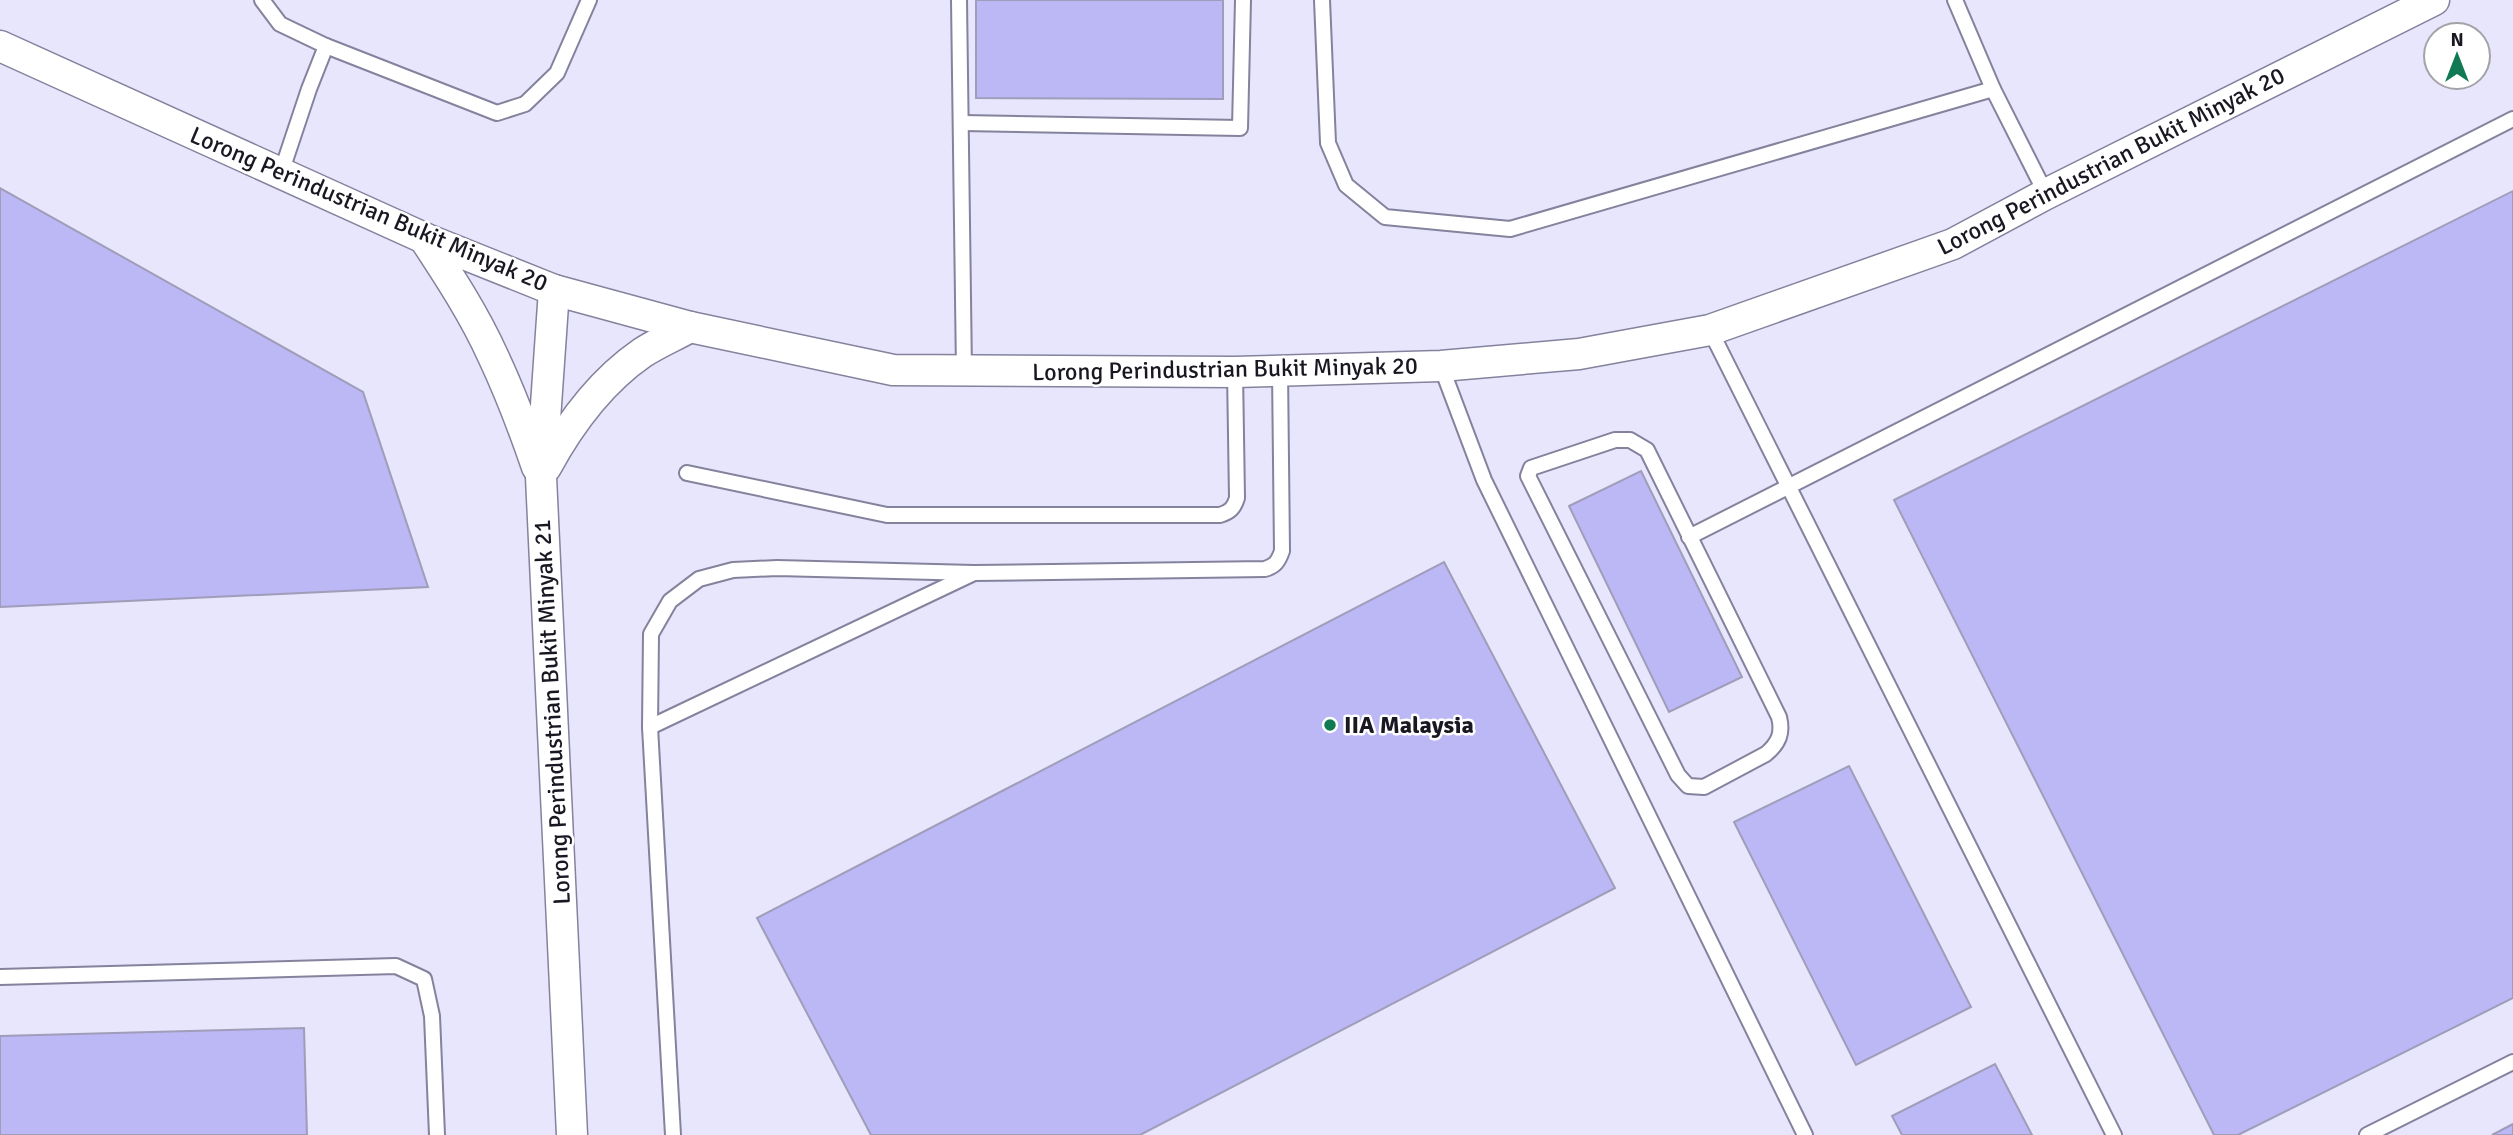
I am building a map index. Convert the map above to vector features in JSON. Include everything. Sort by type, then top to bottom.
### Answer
[{"type":"street","name":"Lorong Perindustrian Bukit Minyak 20","points":[[0,46],[425,238],[554,290],[690,327],[893,370],[1236,372],[1441,366],[1578,354],[1710,330],[1953,244],[2046,194],[2434,0]]},
{"type":"street","points":[[425,238],[461,295],[492,353],[519,414],[541,477]]},
{"type":"street","name":"Lorong Perindustrian Bukit Minyak 21","points":[[554,290],[541,477],[572,1135]]},
{"type":"street","points":[[541,477],[567,430],[601,388],[642,353],[690,327]]},
{"type":"lane","points":[[262,0],[279,23],[326,46],[497,113],[525,104],[557,74],[589,0]]},
{"type":"lane","points":[[959,0],[964,372]]},
{"type":"lane","points":[[962,123],[1241,128],[1243,0]]},
{"type":"lane","points":[[1322,0],[1328,143],[1346,185],[1385,217],[1510,229],[1993,89]]},
{"type":"lane","points":[[1955,0],[1993,89],[2046,194]]},
{"type":"lane","points":[[281,173],[326,46]]},
{"type":"lane","points":[[1689,537],[2513,119]]},
{"type":"lane","points":[[1710,330],[2114,1135]]},
{"type":"lane","points":[[1441,366],[1484,480],[1805,1135]]},
{"type":"lane","points":[[673,1135],[650,727],[651,634],[670,601],[699,579],[733,570],[777,568],[974,573],[1265,569],[1273,566],[1282,551],[1280,370]]},
{"type":"lane","points":[[687,472],[887,516],[1220,516],[1234,507],[1237,498],[1236,372]]},
{"type":"lane","points":[[1615,440],[1630,440],[1647,450],[1689,537],[1779,717],[1781,727],[1780,738],[1766,754],[1704,787],[1688,786],[1678,775],[1532,488],[1528,476],[1531,467],[1615,440]]},
{"type":"lane","points":[[650,727],[974,573]]},
{"type":"lane","points":[[0,977],[396,966],[425,979],[432,1016],[437,1135]]},
{"type":"lane","points":[[2367,1135],[2513,1062]]},
{"type":"shaded area","points":[[0,0],[2513,0],[2513,1135],[0,1135]]},
{"type":"building","points":[[976,0],[1223,0],[1223,99],[976,98]]},
{"type":"building","points":[[0,188],[363,392],[428,587],[0,607]]},
{"type":"building","points":[[2513,191],[2513,998],[2238,1135],[2214,1135],[1894,500]]},
{"type":"building","points":[[1641,471],[1742,677],[1669,712],[1569,506]]},
{"type":"building","name":"IIA Malaysia","points":[[1444,562],[1615,888],[1140,1135],[871,1135],[757,918]]},
{"type":"building","points":[[1849,766],[1971,1007],[1856,1065],[1734,822]]},
{"type":"building","points":[[304,1028],[307,1135],[0,1135],[0,1036]]},
{"type":"building","points":[[1995,1064],[2032,1135],[1902,1135],[1892,1116]]},
{"type":"building","points":[[2513,1124],[2513,1135],[2492,1135]]},
{"type":"place","name":"IIA Malaysia","points":[[1330,725]]}]
